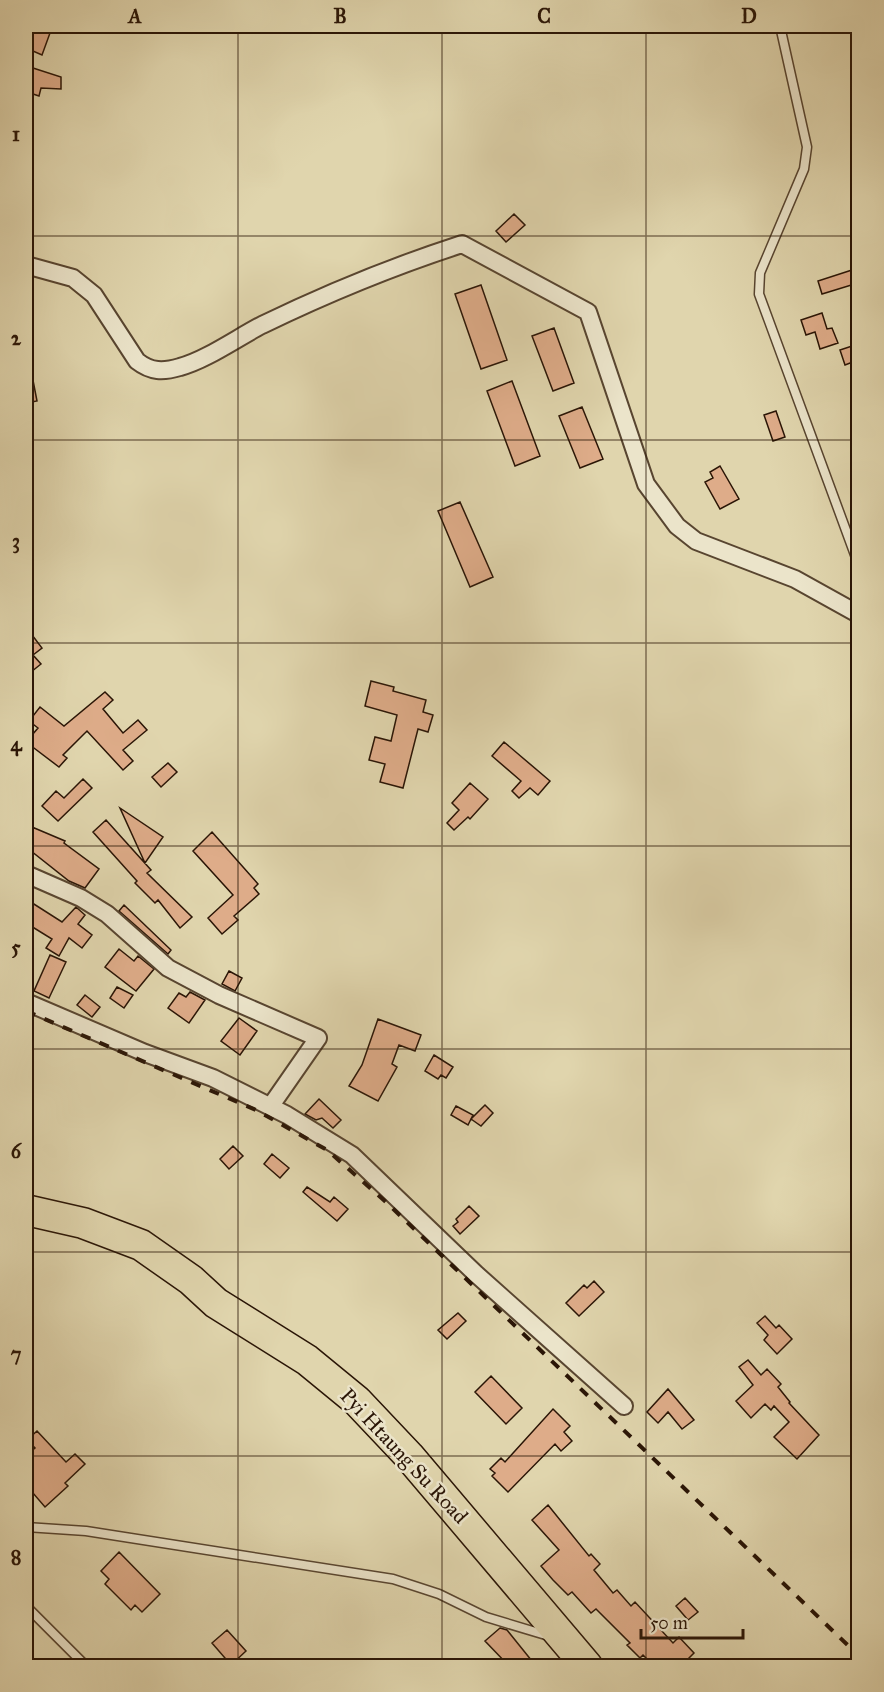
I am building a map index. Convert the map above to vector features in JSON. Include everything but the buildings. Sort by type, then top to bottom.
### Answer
[{"type":"highway","name":"Pyi Htaung Su Road","points":[[26,1210],[83,1223],[141,1245],[191,1280],[216,1303],[307,1360],[357,1401],[409,1456],[587,1666]]},
{"type":"street","points":[[26,265],[73,278],[94,295],[137,361],[147,369],[163,371],[183,366],[263,325],[416,259],[462,244],[588,312],[646,484],[677,526],[696,541],[795,579],[858,614]]},
{"type":"street","points":[[26,874],[81,898],[106,914],[168,968],[219,995],[318,1038],[270,1107]]},
{"type":"street","points":[[26,1002],[145,1053],[213,1078],[270,1107],[352,1155],[476,1274],[624,1406]]},
{"type":"lane","points":[[780,26],[807,147],[804,169],[760,273],[759,294],[858,563]]},
{"type":"lane","points":[[26,1527],[86,1531],[393,1579],[439,1594],[486,1617],[564,1641]]},
{"type":"lane","points":[[26,1606],[86,1666]]},
{"type":"railway","points":[[26,1011],[256,1110],[327,1150],[386,1202],[858,1655]]}]
